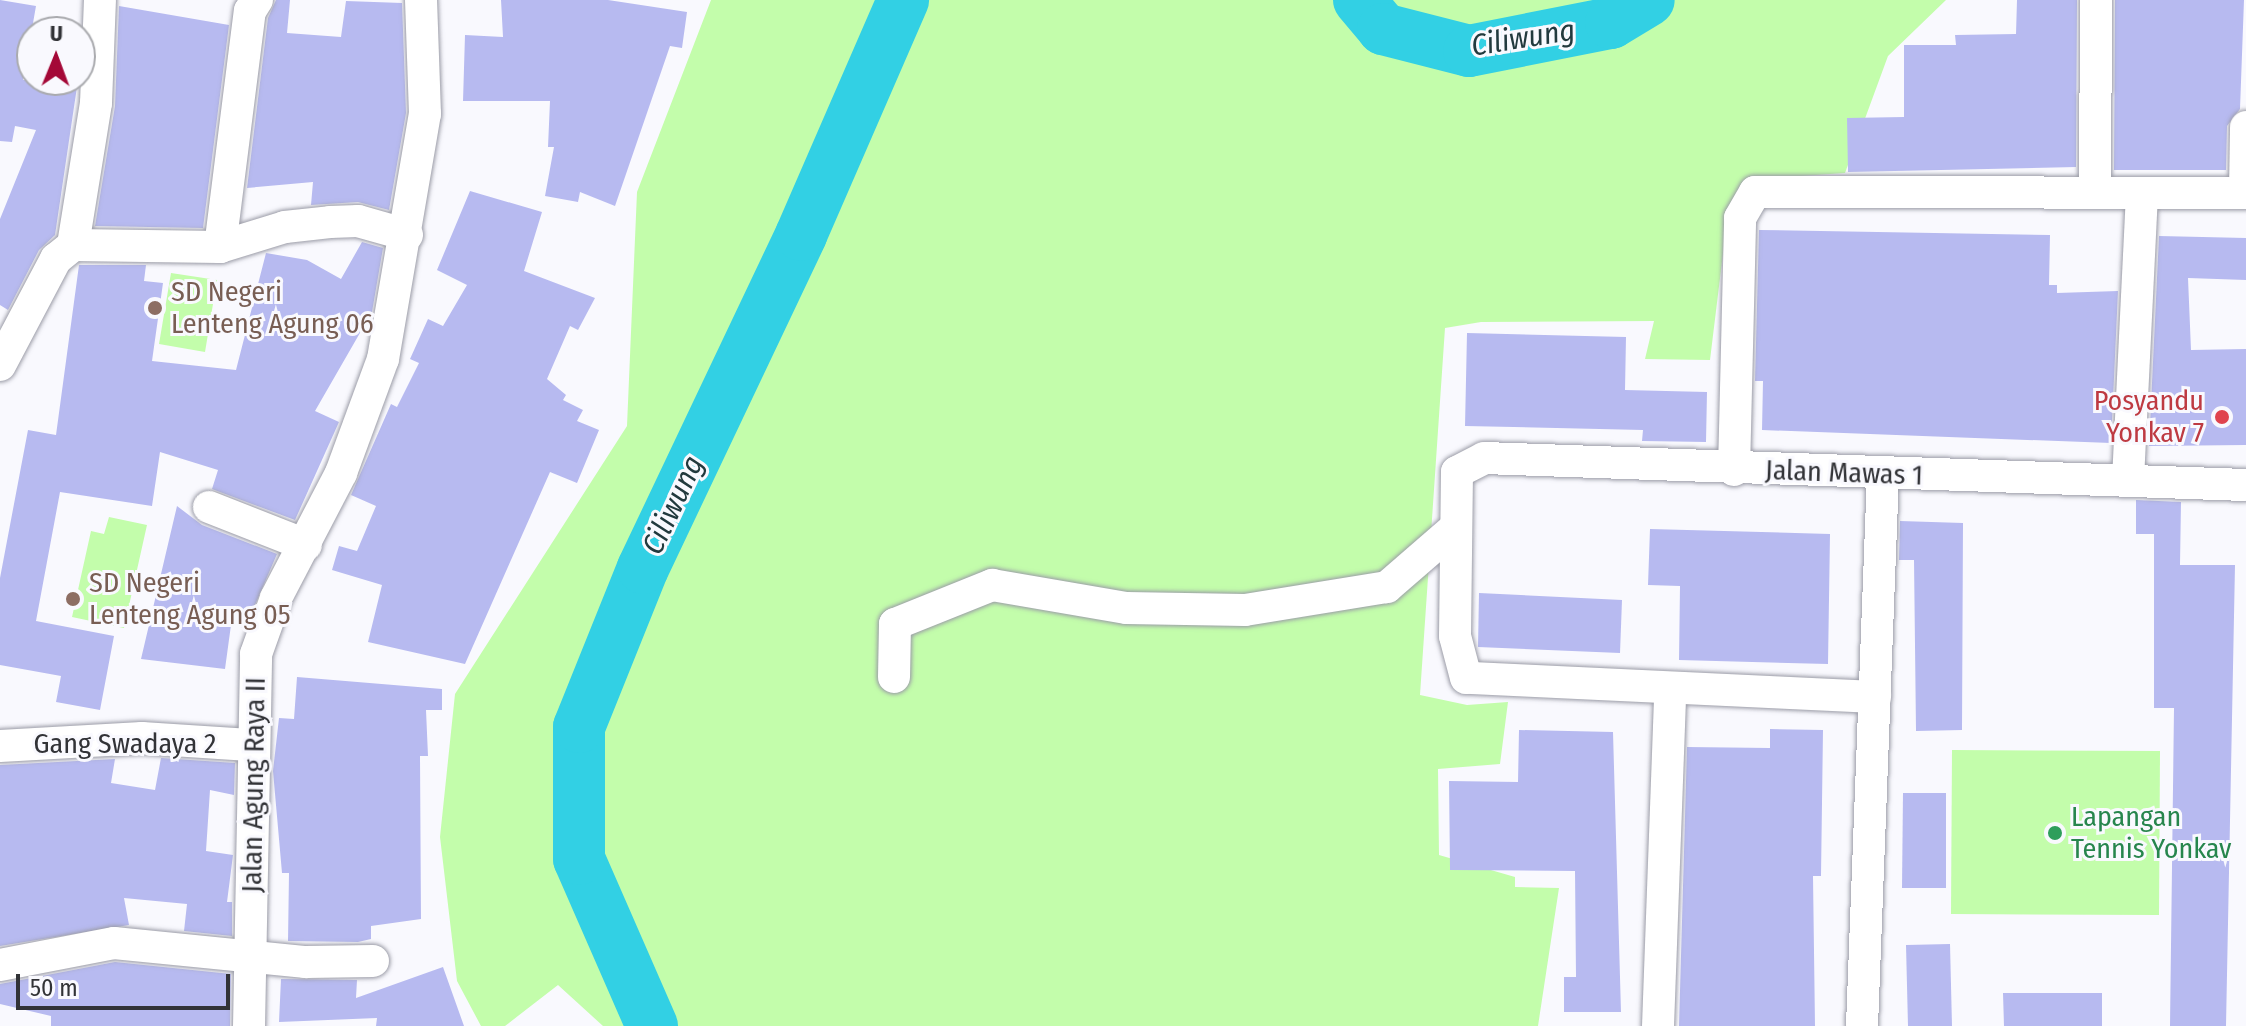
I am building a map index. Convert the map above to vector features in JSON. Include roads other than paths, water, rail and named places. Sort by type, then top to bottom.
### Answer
[{"type":"street","points":[[73,245],[96,103],[100,0]]},
{"type":"street","points":[[220,247],[250,11],[257,0]]},
{"type":"street","name":"Jalan Agung Raya II","points":[[249,1026],[253,956],[250,745],[260,638],[341,473],[383,359],[407,235],[425,114],[421,0]]},
{"type":"street","points":[[2095,193],[2096,0]]},
{"type":"street","points":[[1734,470],[1740,218],[1748,196],[1764,190],[2245,193],[2246,127]]},
{"type":"street","points":[[2128,480],[2142,193]]},
{"type":"street","points":[[0,365],[56,259],[73,245],[220,247],[285,227],[358,221],[407,235]]},
{"type":"street","name":"Jalan Mawas 1","points":[[1455,528],[1455,482],[1463,465],[1484,458],[1734,470],[2246,485]]},
{"type":"street","points":[[1862,1026],[1883,474]]},
{"type":"street","points":[[209,507],[306,545]]},
{"type":"street","points":[[1455,528],[1456,655],[1466,678],[1670,692],[1875,697]]},
{"type":"street","points":[[894,677],[895,624],[992,585],[1126,608],[1245,610],[1387,587],[1455,528]]},
{"type":"street","points":[[1658,1026],[1670,692]]},
{"type":"street","name":"Gang Swadaya 2","points":[[0,746],[142,738],[250,745]]},
{"type":"street","points":[[0,965],[114,943],[253,956],[373,961]]},
{"type":"waterway","name":"Ciliwung","points":[[652,1026],[579,859],[579,727],[643,568],[801,235],[903,0]]},
{"type":"waterway","name":"Ciliwung","points":[[1359,0],[1383,29],[1469,51],[1611,23],[1649,0]]},
{"type":"place","name":"SD Negeri Lenteng Agung 06","points":[[155,308]]},
{"type":"place","name":"Posyandu Yonkav 7","points":[[2222,417]]},
{"type":"place","name":"SD Negeri Lenteng Agung 05","points":[[73,599]]},
{"type":"place","name":"Lapangan Tennis Yonkav","points":[[2055,833]]}]
